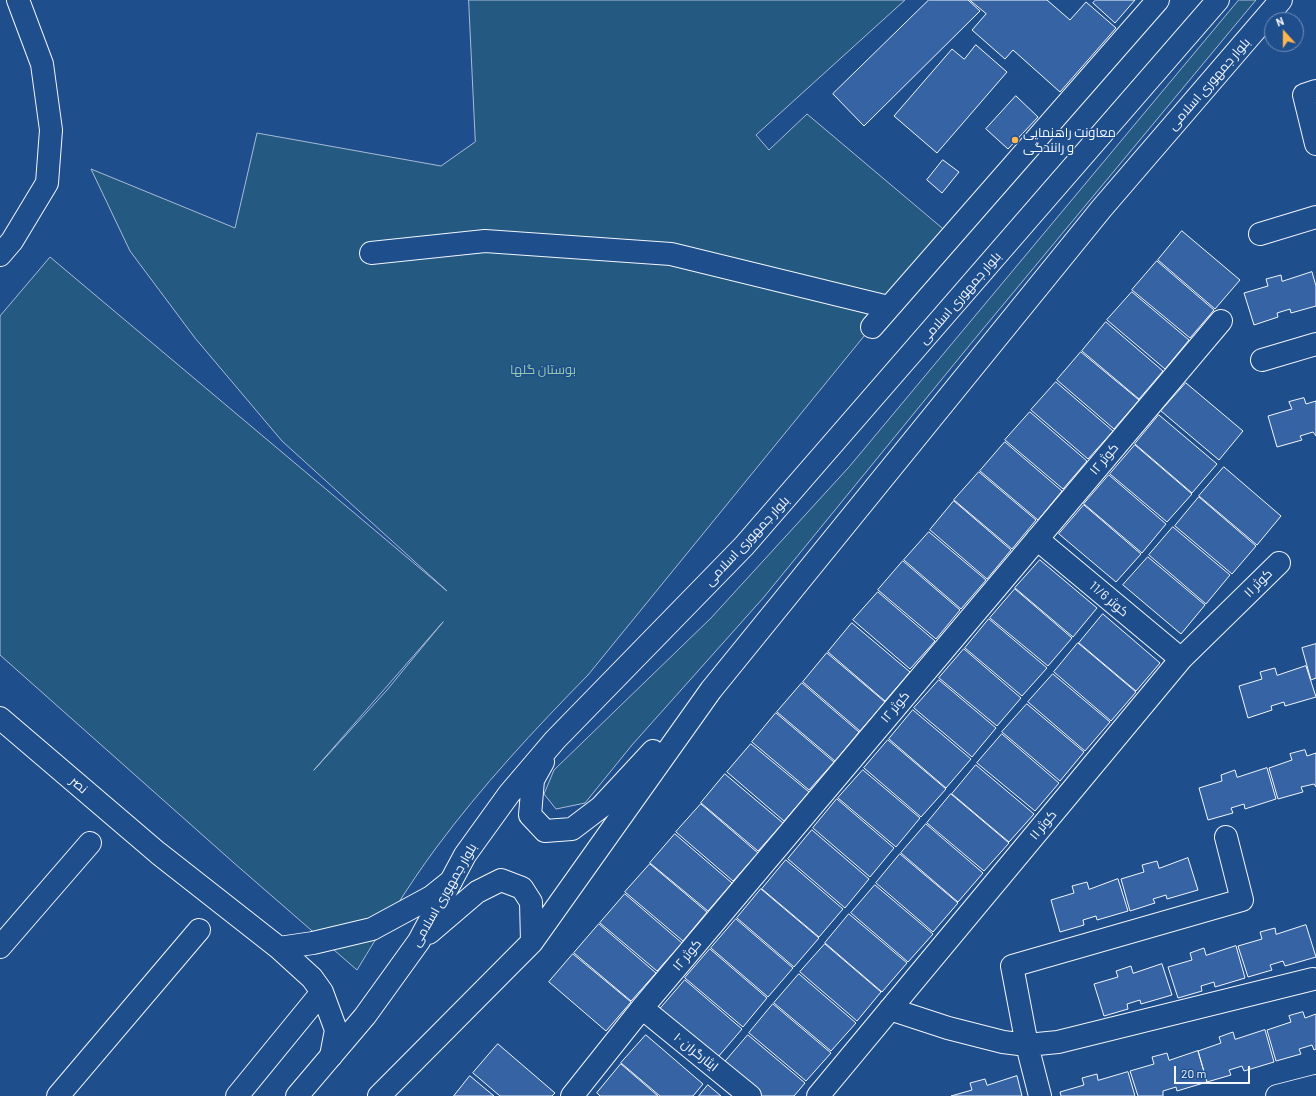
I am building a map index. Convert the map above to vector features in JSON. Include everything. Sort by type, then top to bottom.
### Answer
[{"type":"street","points":[[0,255],[12,240],[47,184],[51,130],[42,64],[18,0]]},
{"type":"street","points":[[872,327],[1158,0]]},
{"type":"street","name":"بلوار جمهوری اسلامی","points":[[297,1096],[365,1016],[419,941],[465,855],[509,794],[554,740],[744,546],[1218,0]]},
{"type":"street","name":"بلوار جمهوری اسلامی","points":[[379,1096],[532,942],[711,690],[1102,208],[1281,0]]},
{"type":"street","points":[[1316,92],[1304,95],[1316,144]]},
{"type":"street","points":[[1260,234],[1316,217]]},
{"type":"street","points":[[371,253],[485,241],[671,254],[888,307]]},
{"type":"street","name":"کوثر ۱۲","points":[[572,1096],[642,1008],[1222,321]]},
{"type":"street","points":[[1262,360],[1316,344]]},
{"type":"street","name":"کوثر 11/6","points":[[1037,539],[1181,659]]},
{"type":"street","name":"کوثر ۱۱","points":[[818,1096],[1181,659],[1278,563]]},
{"type":"street","points":[[554,740],[533,780],[530,815],[545,831],[572,829],[601,807],[711,690]]},
{"type":"street","name":"نصر","points":[[0,718],[158,853],[279,948],[312,978],[322,992],[336,1030],[331,1056]]},
{"type":"street","points":[[1040,1096],[1027,1045],[1012,966],[1242,900],[1226,837]]},
{"type":"street","points":[[0,947],[90,843]]},
{"type":"street","points":[[419,941],[477,892],[501,880],[522,888],[531,902],[532,942]]},
{"type":"street","points":[[279,948],[313,943],[372,929],[431,897],[451,881]]},
{"type":"street","points":[[58,1096],[199,930]]},
{"type":"street","points":[[890,1010],[948,1028],[1027,1045],[1058,1042],[1313,979]]},
{"type":"street","points":[[237,1096],[322,992]]},
{"type":"street","name":"ایثارگران ۱۰","points":[[642,1008],[750,1096]]},
{"type":"street","points":[[1277,1096],[1316,1086]]},
{"type":"green space","name":"بوستان گلها","points":[[469,0],[905,0],[756,135],[769,150],[807,114],[948,233],[588,675],[509,759],[454,825],[415,878],[357,970],[0,655],[0,316],[50,257],[447,591],[282,441],[195,338],[130,251],[91,169],[235,228],[257,133],[441,166],[475,142]],"holes":[[[443,622],[387,690],[314,770]]]},
{"type":"green space","points":[[1239,0],[1256,0],[973,341],[764,597],[632,745],[585,803],[556,809],[544,794],[554,770],[711,618],[849,467]]},
{"type":"building","points":[[929,0],[968,0],[980,11],[864,126],[833,94]]},
{"type":"building","points":[[970,0],[1047,0],[1070,20],[1086,2],[1116,28],[1060,92],[1013,50],[1005,59],[972,30],[986,14]]},
{"type":"building","points":[[1096,0],[1135,0],[1115,23],[1093,3]]},
{"type":"building","points":[[976,45],[1007,72],[937,153],[894,116],[952,49],[964,59]]},
{"type":"building","points":[[1016,96],[1038,117],[1008,149],[986,129]]},
{"type":"building","points":[[943,160],[959,172],[942,193],[927,180]]},
{"type":"building","points":[[1182,231],[1240,280],[1215,309],[1158,260]]},
{"type":"building","points":[[1157,261],[1214,310],[1190,338],[1132,290]]},
{"type":"building","points":[[1312,272],[1316,286],[1316,306],[1291,313],[1290,309],[1277,313],[1278,317],[1254,325],[1244,293],[1268,286],[1266,279],[1281,275],[1282,281]]},
{"type":"building","points":[[1132,292],[1189,340],[1165,369],[1107,320]]},
{"type":"building","points":[[1106,322],[1163,371],[1139,399],[1082,351]]},
{"type":"building","points":[[1081,352],[1139,400],[1114,429],[1057,380]]},
{"type":"building","points":[[1056,382],[1113,431],[1088,459],[1031,410]]},
{"type":"building","points":[[1186,383],[1243,431],[1219,460],[1161,411]]},
{"type":"building","points":[[1304,398],[1306,404],[1316,401],[1316,436],[1313,432],[1300,436],[1302,440],[1277,447],[1268,416],[1292,409],[1289,402]]},
{"type":"building","points":[[1030,412],[1087,461],[1063,489],[1005,440]]},
{"type":"building","points":[[1159,415],[1217,464],[1192,493],[1135,444]]},
{"type":"building","points":[[1005,442],[1062,491],[1038,520],[980,471]]},
{"type":"building","points":[[1135,445],[1192,494],[1167,522],[1110,474]]},
{"type":"building","points":[[1224,467],[1281,516],[1257,545],[1199,496]]},
{"type":"building","points":[[979,472],[1036,520],[1012,549],[954,500]]},
{"type":"building","points":[[1109,475],[1166,524],[1142,553],[1084,504]]},
{"type":"building","points":[[1199,497],[1256,546],[1232,574],[1175,526]]},
{"type":"building","points":[[954,501],[1011,550],[987,579],[930,530]]},
{"type":"building","points":[[1084,505],[1141,554],[1116,582],[1059,534]]},
{"type":"building","points":[[1173,527],[1230,575],[1206,604],[1149,555]]},
{"type":"building","points":[[929,532],[986,580],[961,609],[904,560]]},
{"type":"building","points":[[1148,557],[1205,605],[1181,634],[1123,585]]},
{"type":"building","points":[[1040,560],[1097,608],[1073,637],[1015,588]]},
{"type":"building","points":[[903,561],[960,610],[936,639],[878,590]]},
{"type":"building","points":[[1015,589],[1072,638],[1048,666],[990,618]]},
{"type":"building","points":[[878,592],[935,641],[910,669],[853,620]]},
{"type":"building","points":[[1103,614],[1160,663],[1136,691],[1079,643]]},
{"type":"building","points":[[989,619],[1047,668],[1022,696],[965,648]]},
{"type":"building","points":[[852,623],[910,672],[885,701],[828,652]]},
{"type":"building","points":[[1078,643],[1136,692],[1111,721],[1054,672]]},
{"type":"building","points":[[1316,644],[1316,678],[1311,680],[1302,648]]},
{"type":"building","points":[[964,649],[1021,698],[997,726],[939,678]]},
{"type":"building","points":[[827,653],[885,702],[860,731],[803,682]]},
{"type":"building","points":[[1306,666],[1316,697],[1285,706],[1284,702],[1271,706],[1272,710],[1248,718],[1239,686],[1262,679],[1260,672],[1275,668],[1277,675]]},
{"type":"building","points":[[1053,674],[1110,722],[1085,751],[1028,702]]},
{"type":"building","points":[[939,680],[996,728],[972,757],[914,708]]},
{"type":"building","points":[[802,683],[859,732],[835,761],[777,712]]},
{"type":"building","points":[[1027,704],[1084,752],[1060,781],[1002,732]]},
{"type":"building","points":[[913,710],[971,759],[946,788],[889,739]]},
{"type":"building","points":[[776,713],[834,762],[809,790],[752,742]]},
{"type":"building","points":[[1002,734],[1059,783],[1035,811],[977,763]]},
{"type":"building","points":[[888,740],[946,789],[921,817],[864,768]]},
{"type":"building","points":[[751,744],[809,792],[784,821],[727,772]]},
{"type":"building","points":[[1305,750],[1307,756],[1316,753],[1316,787],[1314,784],[1301,787],[1303,792],[1278,799],[1269,768],[1292,760],[1290,754]]},
{"type":"building","points":[[976,765],[1034,814],[1009,842],[952,794]]},
{"type":"building","points":[[1267,768],[1276,799],[1245,809],[1244,804],[1231,808],[1233,813],[1208,820],[1199,788],[1222,781],[1221,775],[1235,770],[1237,777]]},
{"type":"building","points":[[863,770],[920,818],[896,847],[838,798]]},
{"type":"building","points":[[725,774],[783,823],[758,851],[701,803]]},
{"type":"building","points":[[951,794],[1009,843],[984,871],[927,823]]},
{"type":"building","points":[[837,799],[894,848],[870,877],[813,828]]},
{"type":"building","points":[[701,804],[758,853],[733,881],[676,832]]},
{"type":"building","points":[[926,824],[983,873],[958,902],[901,853]]},
{"type":"building","points":[[812,830],[869,879],[845,908],[788,859]]},
{"type":"building","points":[[675,834],[732,883],[708,911],[650,863]]},
{"type":"building","points":[[900,854],[958,903],[933,932],[876,883]]},
{"type":"building","points":[[1188,858],[1198,890],[1167,899],[1166,895],[1153,899],[1155,903],[1130,911],[1121,879],[1144,872],[1142,865],[1157,861],[1159,868]]},
{"type":"building","points":[[786,860],[843,909],[819,937],[762,889]]},
{"type":"building","points":[[650,864],[707,912],[683,941],[625,892]]},
{"type":"building","points":[[1118,879],[1128,911],[1097,920],[1096,916],[1083,920],[1084,925],[1060,932],[1051,900],[1074,893],[1072,886],[1087,882],[1089,889]]},
{"type":"building","points":[[875,885],[933,934],[908,962],[851,913]]},
{"type":"building","points":[[761,889],[819,938],[794,967],[737,918]]},
{"type":"building","points":[[625,894],[682,943],[657,971],[600,923]]},
{"type":"building","points":[[849,914],[907,963],[882,992],[825,943]]},
{"type":"building","points":[[736,919],[793,968],[768,997],[711,948]]},
{"type":"building","points":[[599,924],[656,973],[631,1001],[574,953]]},
{"type":"building","points":[[1306,925],[1316,957],[1285,966],[1283,961],[1270,965],[1272,970],[1248,977],[1238,946],[1262,939],[1260,932],[1275,928],[1276,934]]},
{"type":"building","points":[[825,944],[881,992],[857,1021],[800,972]]},
{"type":"building","points":[[1236,946],[1245,978],[1215,987],[1214,982],[1201,986],[1202,991],[1178,998],[1168,967],[1192,960],[1190,953],[1204,948],[1206,955]]},
{"type":"building","points":[[710,949],[767,998],[743,1027],[685,978]]},
{"type":"building","points":[[573,954],[631,1002],[606,1031],[549,982]]},
{"type":"building","points":[[1162,964],[1172,995],[1141,1004],[1140,1000],[1127,1004],[1128,1009],[1104,1016],[1094,984],[1118,977],[1116,971],[1131,966],[1133,973]]},
{"type":"building","points":[[799,974],[856,1023],[831,1051],[774,1003]]},
{"type":"building","points":[[685,980],[742,1029],[718,1057],[660,1009]]},
{"type":"building","points":[[773,1004],[831,1053],[806,1081],[749,1033]]},
{"type":"building","points":[[1303,1012],[1305,1018],[1316,1014],[1316,1049],[1314,1050],[1312,1045],[1299,1049],[1301,1054],[1276,1061],[1267,1030],[1291,1022],[1289,1016]]},
{"type":"building","points":[[1265,1030],[1274,1062],[1244,1071],[1242,1066],[1229,1070],[1231,1075],[1207,1082],[1198,1051],[1221,1043],[1219,1037],[1233,1032],[1235,1039]]},
{"type":"building","points":[[646,1035],[703,1084],[693,1096],[660,1096],[621,1063]]},
{"type":"building","points":[[748,1035],[805,1083],[794,1096],[762,1096],[724,1063]]},
{"type":"building","points":[[498,1044],[555,1093],[552,1096],[500,1096],[473,1073]]},
{"type":"building","points":[[1198,1051],[1207,1082],[1177,1091],[1176,1087],[1163,1091],[1163,1096],[1138,1096],[1130,1071],[1154,1064],[1152,1057],[1167,1053],[1169,1060]]},
{"type":"building","points":[[621,1064],[658,1096],[600,1096],[597,1093]]},
{"type":"building","points":[[1128,1072],[1135,1096],[1061,1096],[1060,1092],[1084,1085],[1082,1078],[1097,1074],[1098,1080]]},
{"type":"building","points":[[470,1076],[494,1096],[454,1096]]},
{"type":"building","points":[[1017,1076],[1022,1096],[951,1096],[972,1090],[970,1083],[985,1079],[987,1085]]},
{"type":"building","points":[[708,1085],[721,1096],[699,1096]]},
{"type":"place","name":"معاونت راهنمایی و رانندگی","points":[[1015,140]]}]
